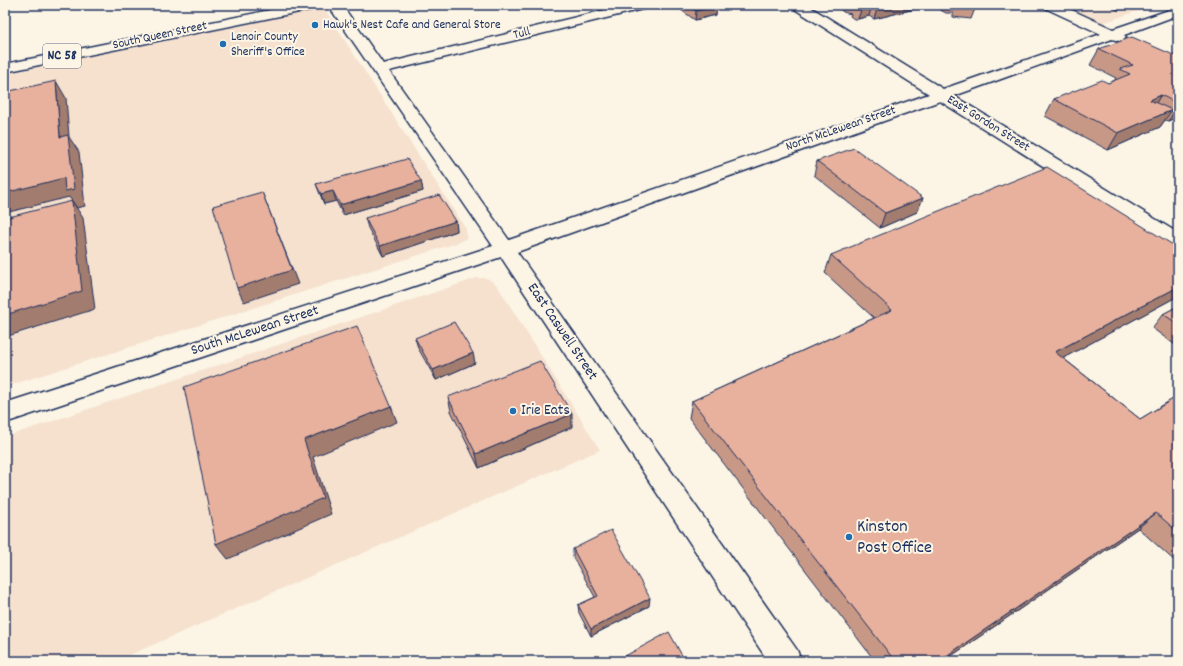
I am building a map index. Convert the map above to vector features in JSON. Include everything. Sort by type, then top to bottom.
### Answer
[{"type":"street","name":"South Queen Street","points":[[5,68],[314,5]]},
{"type":"street","name":"East Caswell Street","points":[[335,5],[505,249],[786,661]]},
{"type":"street","name":"Tull","points":[[379,69],[642,5]]},
{"type":"street","name":"East Gordon Street","points":[[798,5],[1178,242]]},
{"type":"street","points":[[1050,5],[1132,43]]},
{"type":"street","name":"North McLewean Street","points":[[505,249],[1178,11]]},
{"type":"street","name":"South McLewean Street","points":[[5,413],[505,249]]},
{"type":"shaded area","points":[[1064,5],[1155,5],[1103,23]]},
{"type":"shaded area","points":[[317,9],[326,11],[466,229],[467,238],[460,242],[5,387],[5,74]]},
{"type":"shaded area","points":[[477,278],[487,278],[497,285],[600,450],[116,661],[5,661],[5,437]]},
{"type":"building","points":[[687,5],[716,5],[717,6],[696,11]]},
{"type":"building","points":[[856,5],[867,5],[862,7]]},
{"type":"building","points":[[1132,37],[1178,57],[1178,104],[1161,95],[1150,100],[1172,110],[1118,133],[1054,99],[1102,80],[1108,83],[1130,74],[1120,69],[1133,65],[1099,49]]},
{"type":"building","points":[[56,81],[60,137],[68,135],[74,189],[65,191],[64,178],[5,193],[5,92]]},
{"type":"building","points":[[854,148],[923,198],[885,213],[817,161]]},
{"type":"building","points":[[407,159],[421,181],[340,205],[333,191],[321,194],[316,184]]},
{"type":"building","points":[[1047,167],[1178,248],[1178,287],[1055,352],[1140,419],[1178,396],[1178,532],[1156,513],[939,661],[895,661],[692,401],[892,310],[831,255]]},
{"type":"building","points":[[262,192],[292,270],[237,288],[213,206]]},
{"type":"building","points":[[439,195],[456,221],[380,246],[365,218]]},
{"type":"building","points":[[72,201],[82,291],[5,315],[5,218]]},
{"type":"building","points":[[1178,306],[1178,324],[1163,314]]},
{"type":"building","points":[[454,322],[473,353],[433,370],[415,338]]},
{"type":"building","points":[[357,326],[391,406],[304,440],[323,498],[216,544],[184,387]]},
{"type":"building","points":[[540,361],[572,414],[476,454],[448,397]]},
{"type":"building","points":[[611,530],[650,598],[591,629],[578,605],[598,596],[573,549]]},
{"type":"building","points":[[669,632],[685,661],[616,661]]},
{"type":"place","name":"Hawk's Nest Cafe and General Store","points":[[315,25]]},
{"type":"place","name":"Lenoir County Sheriff's Office","points":[[223,44]]},
{"type":"place","name":"Irie Eats","points":[[513,411]]},
{"type":"place","name":"Kinston Post Office","points":[[849,537]]}]
